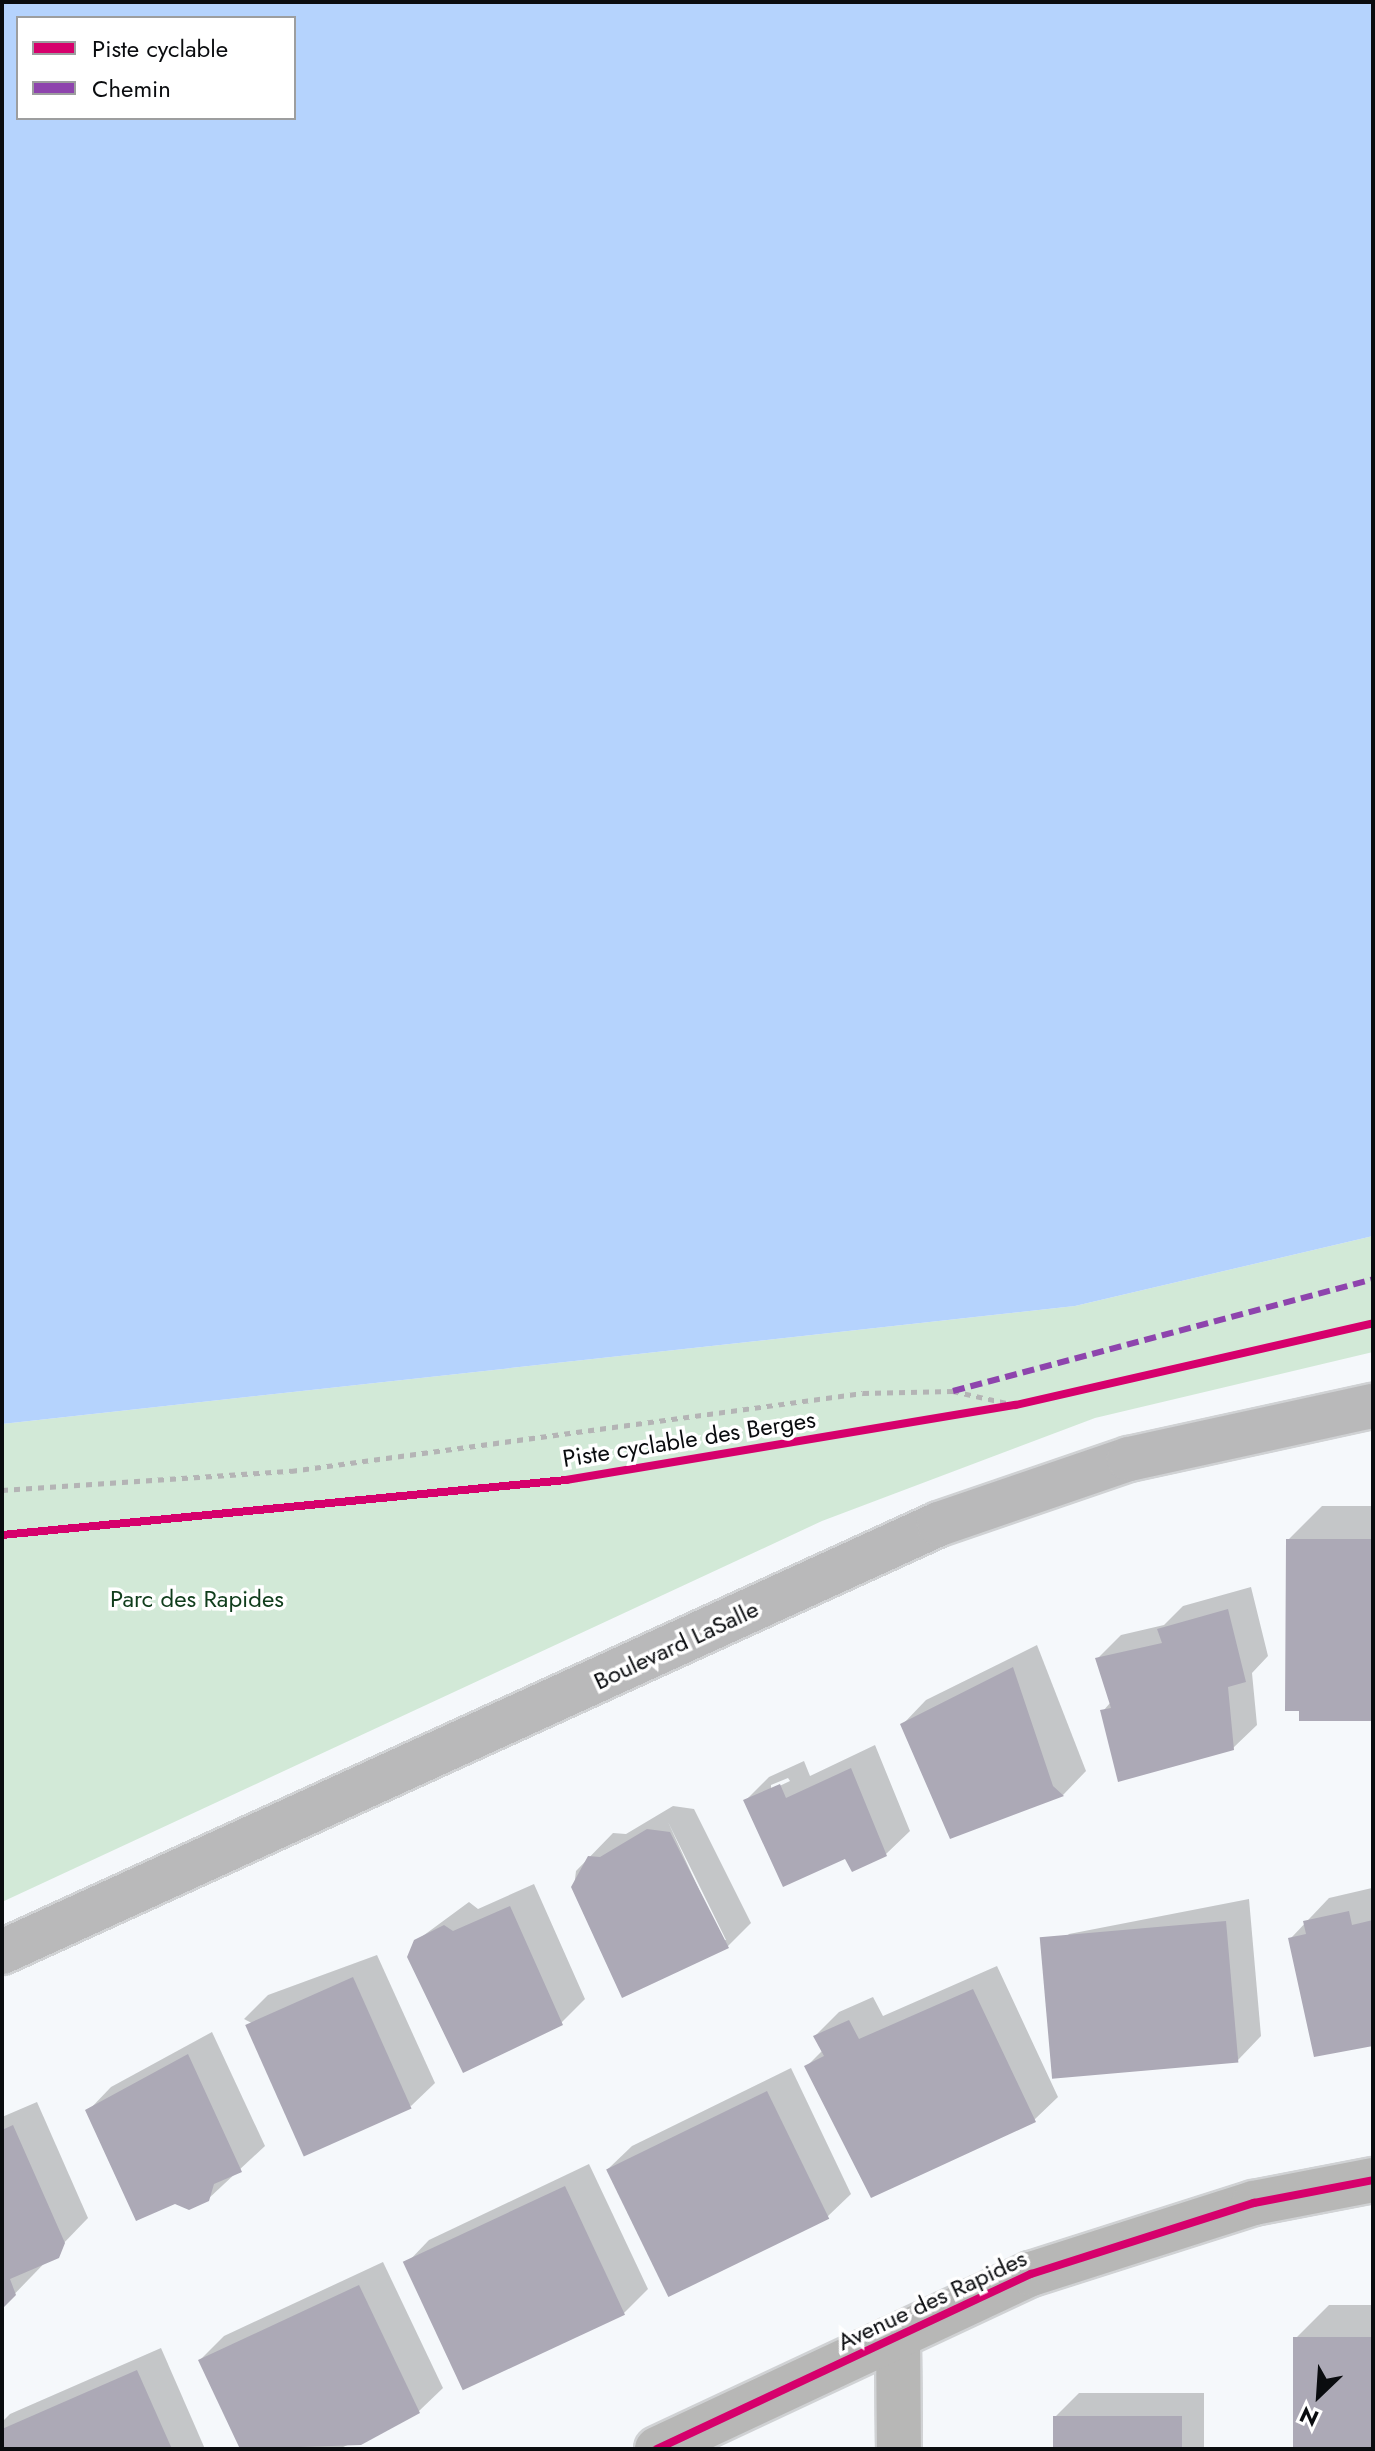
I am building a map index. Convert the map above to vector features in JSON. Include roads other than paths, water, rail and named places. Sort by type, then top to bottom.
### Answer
[{"type":"main road","name":"Boulevard LaSalle","points":[[2,1952],[939,1524],[1129,1459],[1373,1406]]},
{"type":"street","name":"Avenue des Rapides","points":[[657,2449],[1031,2274],[1144,2233],[1373,2180]]},
{"type":"street","points":[[898,2338],[899,2449]]},
{"type":"water","points":[[2,2],[1373,2],[1373,1236],[1075,1306],[2,1424]]},
{"type":"park label","name":"Parc des Rapides","points":[[197,1599]]}]
